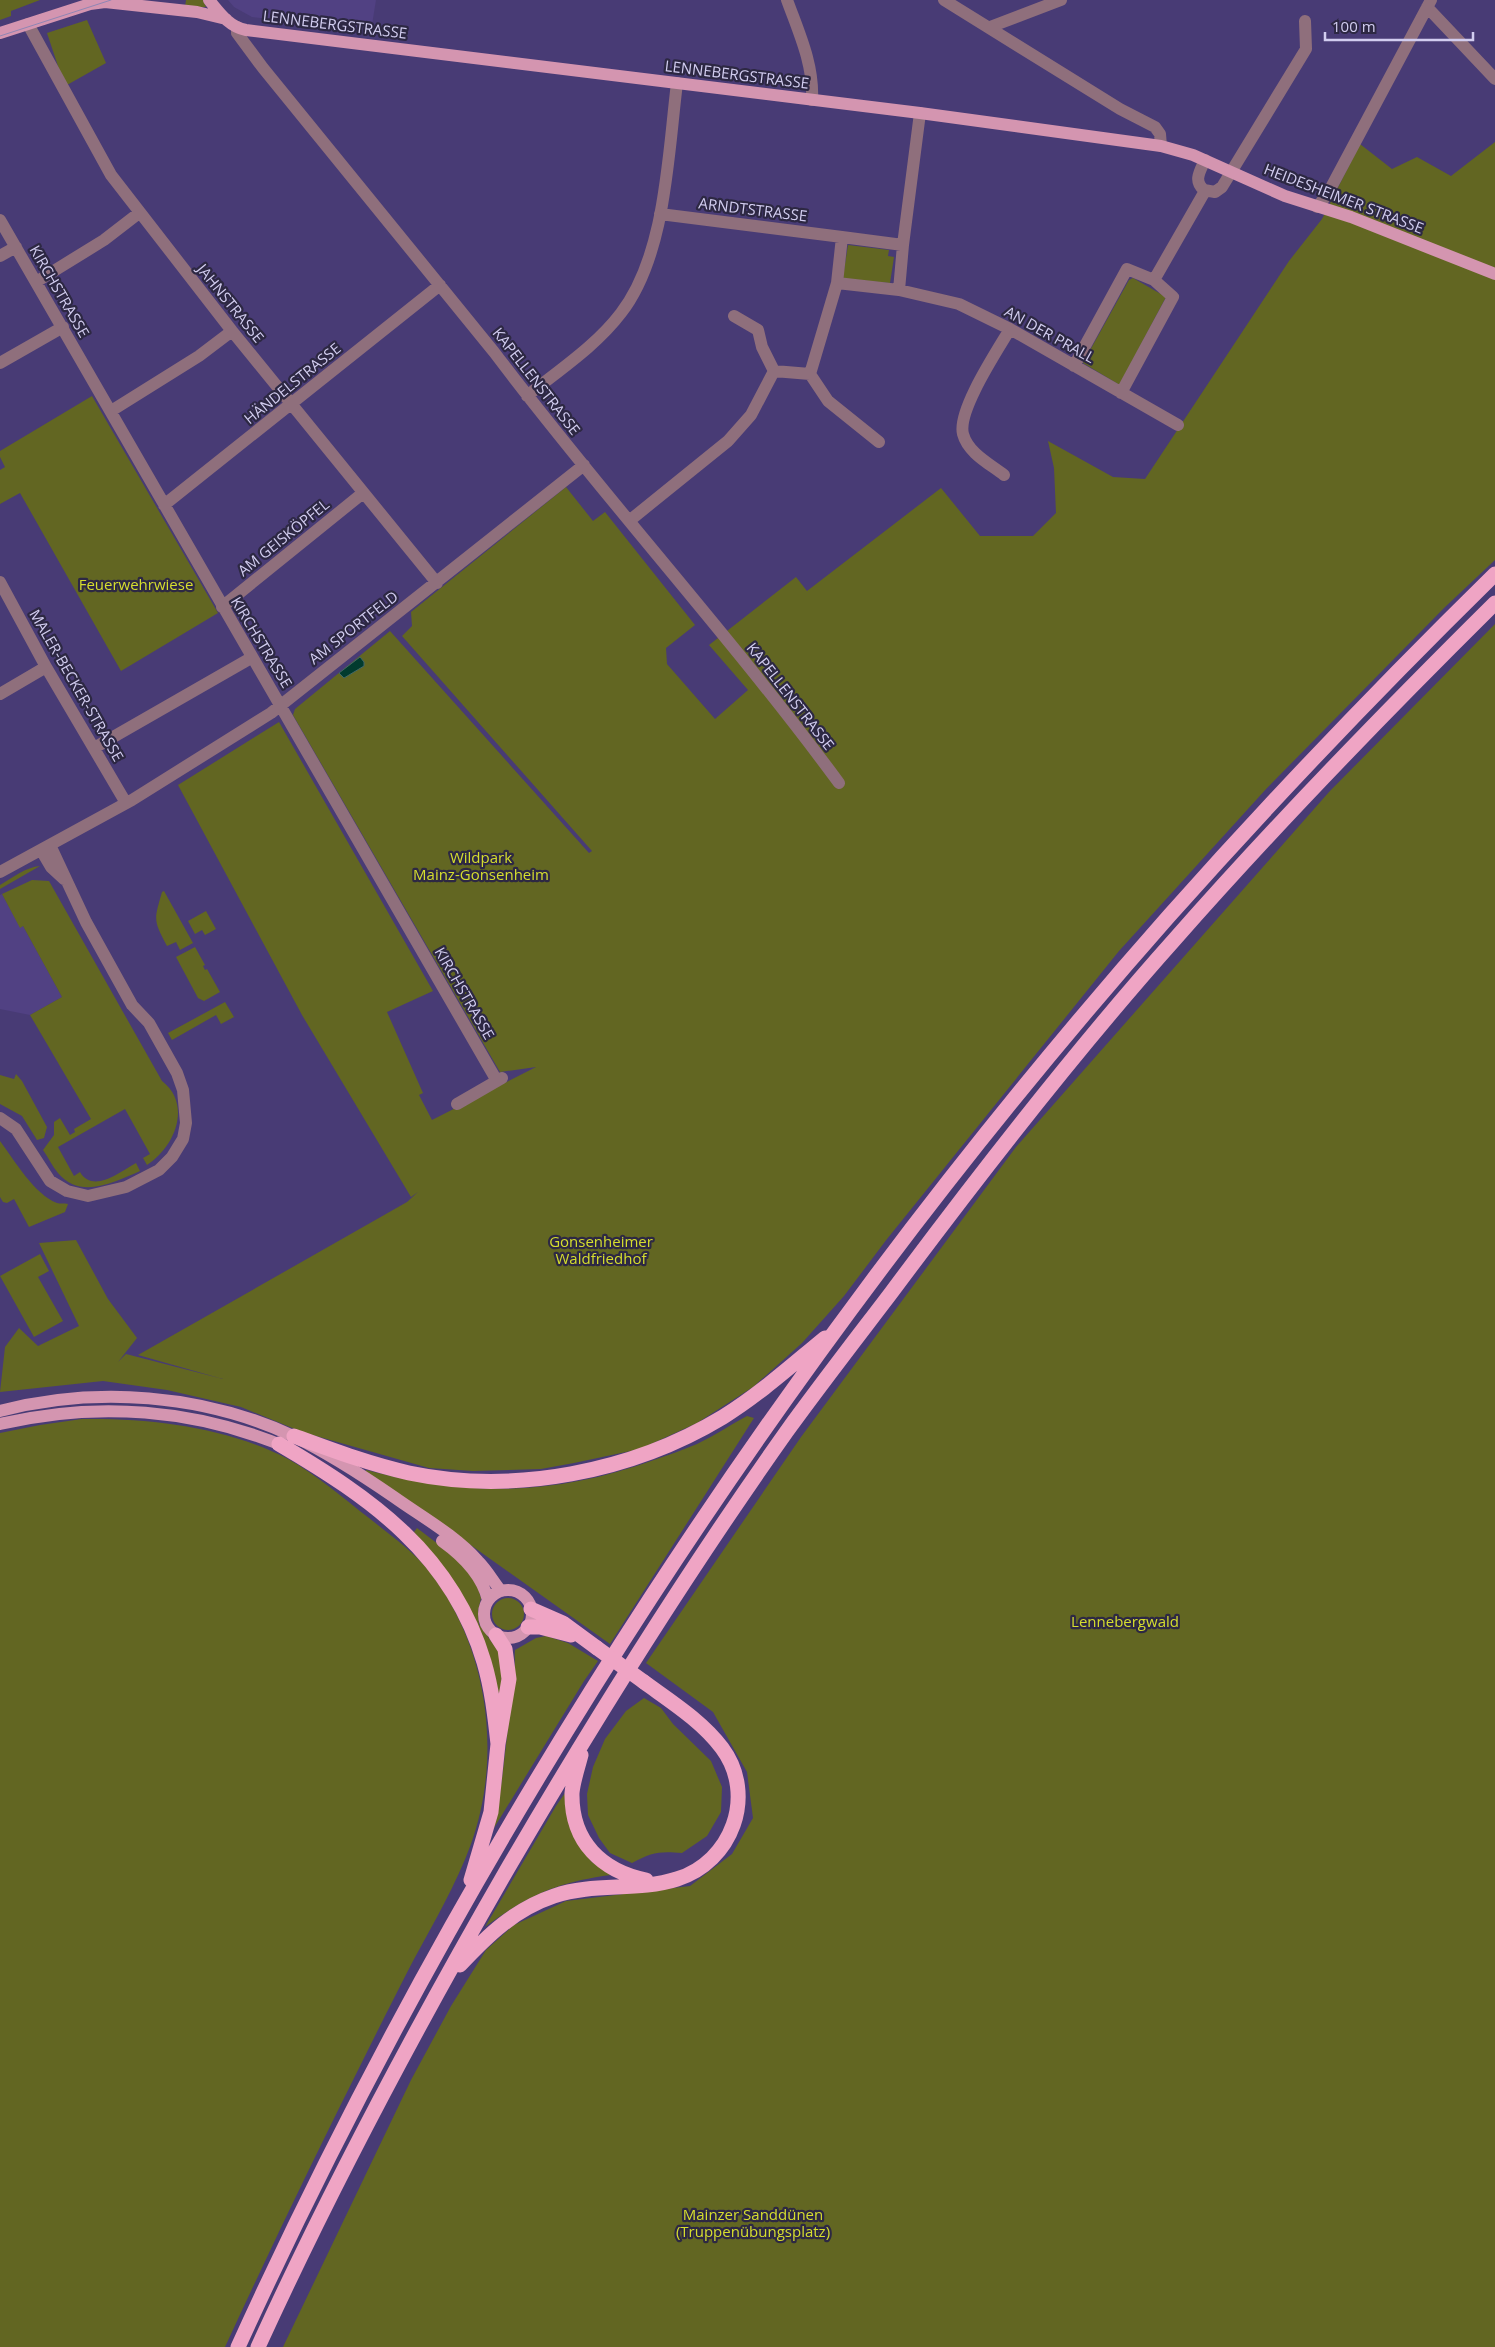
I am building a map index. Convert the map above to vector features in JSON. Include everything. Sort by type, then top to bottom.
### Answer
[{"type":"highway","points":[[238,2347],[268,2282],[359,2101],[457,1917],[590,1694],[680,1554],[841,1324],[974,1150],[1168,918],[1395,673],[1495,574]]},
{"type":"highway","points":[[258,2347],[324,2210],[439,1988],[586,1738],[697,1564],[787,1432],[986,1166],[1070,1061],[1172,942],[1298,803],[1409,688],[1495,603]]},
{"type":"highway","points":[[294,1436],[372,1464],[443,1478],[492,1481],[572,1474],[612,1465],[650,1452],[687,1436],[723,1417],[756,1394],[841,1324]]},
{"type":"highway","points":[[279,1444],[363,1497],[413,1540],[432,1562],[452,1591],[476,1638],[489,1682],[498,1744]]},
{"type":"highway","points":[[439,1988],[485,1938],[519,1912],[537,1902],[555,1895],[585,1889],[647,1885],[675,1880],[702,1867],[713,1858],[728,1841],[734,1827],[739,1804],[736,1782],[728,1758],[716,1741],[690,1717],[563,1623],[532,1609]]},
{"type":"highway","points":[[528,1627],[558,1630],[597,1648]]},
{"type":"highway","points":[[457,1917],[474,1872],[490,1819],[496,1778],[498,1744],[509,1668],[505,1649],[496,1635]]},
{"type":"highway","points":[[586,1738],[572,1793],[576,1821],[585,1842],[601,1861],[620,1873],[646,1880],[675,1880]]},
{"type":"main road","name":"KAPELLENSTRASSE","points":[[209,0],[226,19],[237,27]]},
{"type":"main road","points":[[0,33],[93,2],[112,1],[122,5],[196,12],[226,19]]},
{"type":"main road","name":"LENNEBERGSTRASSE","points":[[237,27],[920,113],[1161,146],[1205,160],[1230,171]]},
{"type":"main road","name":"HEIDESHEIMER STRASSE","points":[[1230,171],[1285,196],[1351,217],[1495,274]]},
{"type":"main road","points":[[0,1411],[17,1406],[108,1397],[164,1400],[238,1415],[294,1436],[374,1484],[439,1528],[479,1561],[501,1591]]},
{"type":"main road","points":[[0,1424],[79,1412],[140,1411],[198,1419],[247,1432],[279,1444],[346,1475],[445,1543],[476,1573],[483,1583],[488,1600]]},
{"type":"main road","points":[[501,1591],[517,1592],[524,1596],[532,1609],[528,1627],[523,1633],[510,1638],[496,1635],[486,1623],[485,1607],[488,1600],[501,1591]]},
{"type":"street","points":[[787,0],[809,62],[812,100]]},
{"type":"street","points":[[944,0],[1120,109],[1155,127],[1160,134],[1161,146]]},
{"type":"street","points":[[990,27],[1061,0]]},
{"type":"street","points":[[1318,207],[1429,3],[1495,79]]},
{"type":"street","points":[[1205,160],[1198,180],[1201,187],[1205,191],[1211,192],[1219,190],[1306,49],[1305,21]]},
{"type":"street","name":"JAHNSTRASSE","points":[[28,24],[112,175],[139,213],[232,331],[437,583]]},
{"type":"street","name":"KAPELLENSTRASSE","points":[[237,27],[237,33],[263,68],[440,285],[527,396],[714,623],[839,784]]},
{"type":"street","points":[[527,396],[592,343],[621,313],[646,272],[660,214],[677,83]]},
{"type":"street","points":[[899,290],[920,113]]},
{"type":"street","points":[[1154,280],[1205,191]]},
{"type":"street","points":[[36,282],[104,240],[139,213]]},
{"type":"street","name":"ARNDTSTRASSE","points":[[660,214],[903,245]]},
{"type":"street","name":"KIRCHSTRASSE","points":[[0,220],[251,658],[500,1080],[457,1104]]},
{"type":"street","points":[[810,374],[837,283],[842,237]]},
{"type":"street","points":[[0,256],[16,248]]},
{"type":"street","points":[[1074,366],[1127,269],[1154,280],[1173,297],[1121,393]]},
{"type":"street","name":"AN DER PRALL","points":[[837,283],[899,290],[959,304],[1010,329],[1178,425]]},
{"type":"street","name":"HÄNDELSTRASSE","points":[[164,505],[440,285]]},
{"type":"street","points":[[734,316],[758,330],[762,347],[774,371]]},
{"type":"street","points":[[0,363],[63,328]]},
{"type":"street","points":[[1004,475],[974,452],[963,435],[962,423],[967,406],[1010,329]]},
{"type":"street","points":[[111,411],[200,356],[232,331]]},
{"type":"street","points":[[774,371],[810,374]]},
{"type":"street","points":[[630,520],[728,441],[751,415],[774,371]]},
{"type":"street","points":[[810,374],[828,401],[879,442]]},
{"type":"street","name":"AM SPORTFELD","points":[[0,872],[126,803],[221,746],[281,706],[584,465]]},
{"type":"street","name":"AM GEISKÖPFEL","points":[[222,606],[364,493]]},
{"type":"street","name":"MALER-BECKER-STRASSE","points":[[2,590],[126,803]]},
{"type":"street","points":[[94,748],[251,658]]},
{"type":"street","points":[[0,694],[46,667]]},
{"type":"street","points":[[0,1118],[16,1129],[50,1181],[67,1191],[88,1196],[126,1187],[159,1170],[172,1157],[183,1139],[186,1123],[186,1106],[183,1090],[176,1073],[149,1023],[132,1005],[67,884],[51,867],[45,848]]},
{"type":"shaded area","points":[[228,0],[376,0],[371,31],[252,17],[234,7]]},
{"type":"shaded area","points":[[360,657],[364,662],[364,666],[344,678],[339,673]]},
{"type":"shaded area","points":[[2,894],[20,927],[23,926],[62,997],[30,1015],[0,1009],[0,895]]},
{"type":"green space","points":[[0,0],[40,0],[11,11],[11,16],[0,20]]},
{"type":"green space","points":[[186,0],[203,0],[206,7],[185,7]]},
{"type":"green space","points":[[87,20],[106,63],[67,85],[61,75],[47,33]]},
{"type":"green space","points":[[1495,142],[1495,560],[1444,608],[1267,788],[1119,951],[887,1239],[844,1296],[802,1343],[753,1387],[697,1423],[640,1449],[541,1469],[473,1471],[429,1468],[302,1432],[241,1407],[167,1390],[103,1381],[0,1392],[5,1347],[19,1328],[38,1346],[79,1326],[39,1243],[76,1240],[108,1299],[137,1338],[118,1362],[126,1354],[223,1379],[138,1355],[407,1202],[418,1192],[411,1197],[302,1015],[178,785],[279,722],[433,991],[387,1012],[423,1093],[419,1095],[432,1120],[536,1067],[500,1072],[293,715],[295,709],[390,631],[589,853],[592,851],[402,636],[412,626],[411,612],[566,487],[593,521],[605,512],[695,625],[666,648],[667,664],[715,719],[748,690],[709,645],[796,577],[807,591],[941,488],[980,536],[1033,536],[1056,513],[1054,468],[1048,441],[1113,477],[1145,479],[1289,261],[1322,219],[1360,144],[1392,169],[1417,157],[1451,176]]},
{"type":"green space","points":[[848,245],[889,250],[888,256],[894,257],[890,283],[845,279],[843,277]]},
{"type":"green space","points":[[1133,278],[1166,297],[1120,384],[1118,384],[1083,363],[1129,280]]},
{"type":"green space","name":"Feuerwehrwiese","points":[[92,396],[218,613],[121,671],[20,493],[0,504],[0,470],[5,467],[0,457],[0,451]]},
{"type":"green space","name":"Lennebergwald","points":[[1495,624],[1495,2347],[283,2347],[411,2080],[451,2006],[486,1950],[514,1925],[566,1901],[690,1886],[732,1854],[753,1818],[747,1772],[713,1712],[646,1663],[801,1437],[1016,1147],[1329,792]]},
{"type":"green space","points":[[40,866],[0,889],[0,885],[19,873]]},
{"type":"green space","points":[[32,880],[49,881],[162,1081],[171,1091],[177,1102],[178,1114],[172,1137],[157,1157],[147,1165],[143,1158],[150,1154],[125,1109],[58,1147],[74,1176],[80,1172],[85,1178],[92,1181],[115,1176],[136,1163],[140,1171],[109,1184],[87,1187],[77,1186],[67,1181],[58,1173],[43,1150],[54,1135],[54,1122],[60,1118],[70,1135],[75,1132],[74,1129],[91,1119],[30,1015],[62,997],[23,926],[20,928],[2,894]]},
{"type":"green space","points":[[164,891],[193,943],[180,950],[176,942],[167,946],[157,925],[157,909],[162,892]]},
{"type":"green space","points":[[206,911],[216,929],[205,935],[202,930],[195,934],[188,921]]},
{"type":"green space","points":[[195,947],[205,965],[203,966],[205,970],[207,969],[220,992],[204,1001],[198,998],[176,957]]},
{"type":"green space","points":[[225,1002],[234,1017],[221,1024],[216,1015],[172,1040],[168,1033]]},
{"type":"green space","points":[[16,1074],[22,1081],[47,1127],[44,1138],[37,1140],[22,1116],[0,1104],[0,1075],[14,1079]]},
{"type":"green space","points":[[0,1141],[41,1193],[57,1203],[68,1204],[65,1212],[29,1227],[14,1199],[7,1203],[3,1202],[0,1197]]},
{"type":"green space","points":[[40,1254],[49,1271],[38,1277],[63,1321],[34,1337],[0,1276]]},
{"type":"green space","points":[[747,1416],[754,1418],[610,1644],[451,1531],[365,1474],[366,1470],[440,1485],[476,1488],[511,1489],[581,1481],[617,1472],[697,1444]]},
{"type":"green space","points":[[82,1419],[135,1420],[214,1432],[264,1448],[288,1459],[309,1472],[400,1543],[429,1571],[449,1601],[465,1633],[477,1667],[484,1702],[487,1738],[486,1774],[481,1810],[465,1859],[452,1889],[407,1972],[331,2124],[225,2347],[0,2347],[0,1433]]},
{"type":"green space","points":[[417,1528],[459,1560],[476,1581],[481,1598],[478,1611],[479,1624],[503,1658],[501,1692],[498,1693],[421,1541],[414,1532]]},
{"type":"green space","points":[[508,1598],[519,1603],[524,1614],[519,1625],[508,1630],[497,1625],[492,1614],[497,1603]]},
{"type":"green space","points":[[546,1636],[568,1643],[598,1661],[494,1828],[515,1674],[515,1650],[536,1638]]},
{"type":"green space","points":[[644,1698],[661,1708],[673,1724],[711,1761],[722,1787],[721,1812],[707,1836],[682,1853],[656,1853],[632,1863],[610,1853],[599,1838],[588,1815],[587,1794],[593,1767],[605,1739],[626,1711]]},
{"type":"green space","points":[[565,1793],[582,1850],[592,1862],[611,1875],[559,1886],[544,1892],[515,1906],[485,1927],[556,1806]]},
{"type":"tram line","points":[[0,36],[111,0]]},
{"type":"park label","name":"Wildpark Mainz-Gonsenheim","points":[[481,866]]},
{"type":"park label","name":"Gonsenheimer Waldfriedhof","points":[[601,1250]]},
{"type":"park label","name":"Mainzer Sanddünen (Truppenübungsplatz)","points":[[753,2222]]}]
